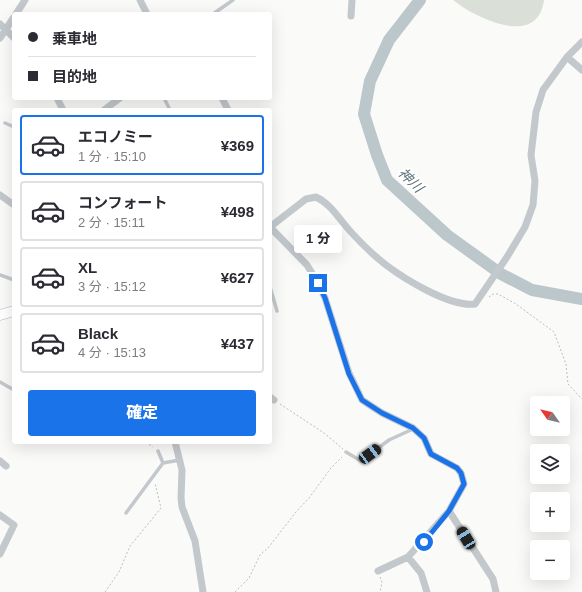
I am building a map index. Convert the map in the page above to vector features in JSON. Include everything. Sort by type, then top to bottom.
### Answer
[{"type":"street","points":[[17,12],[25,0]]},
{"type":"street","points":[[140,0],[146,12]]},
{"type":"street","points":[[350,16],[352,0]]},
{"type":"street","points":[[0,38],[12,20]]},
{"type":"street","points":[[0,24],[12,36]]},
{"type":"street","points":[[272,225],[306,199],[316,196],[331,209],[350,231],[386,264],[414,283],[456,303],[466,305],[475,304],[507,257],[524,228],[533,205],[535,181],[531,155],[536,112],[543,90],[568,57],[582,42]]},
{"type":"street","points":[[568,57],[582,70]]},
{"type":"street","points":[[107,108],[117,100]]},
{"type":"street","points":[[0,195],[12,204]]},
{"type":"street","points":[[272,229],[307,265],[318,283],[325,298],[349,374],[362,400],[382,413],[413,428],[424,438],[431,454],[457,468],[461,473],[464,484],[449,511],[408,557],[378,571]]},
{"type":"street","points":[[0,315],[12,312]]},
{"type":"street","points":[[175,444],[182,470],[182,507],[195,541],[203,592]]},
{"type":"street","points":[[449,511],[493,579],[496,592]]},
{"type":"street","points":[[0,515],[14,525],[0,554]]},
{"type":"street","points":[[408,557],[421,573],[427,592]]},
{"type":"lane","points":[[216,12],[233,0]]},
{"type":"lane","points":[[5,123],[12,126]]},
{"type":"lane","points":[[0,275],[12,279]]},
{"type":"lane","points":[[272,294],[277,311]]},
{"type":"lane","points":[[0,382],[12,389]]},
{"type":"lane","points":[[346,452],[361,461],[389,440],[413,428]]},
{"type":"lane","points":[[158,451],[163,463]]},
{"type":"lane","points":[[126,513],[163,463],[180,460]]},
{"type":"path","points":[[488,298],[493,294],[498,294],[516,304],[554,332],[566,364],[568,384],[582,399]]},
{"type":"path","points":[[235,592],[249,578],[260,555],[268,548],[309,498],[331,468],[346,452],[324,433],[272,398]]},
{"type":"path","points":[[149,444],[158,451]]},
{"type":"path","points":[[105,592],[121,569],[130,546],[161,508],[153,477]]},
{"type":"path","points":[[378,571],[382,582],[380,592]]},
{"type":"shaded area","points":[[453,0],[544,0],[541,12],[535,20],[527,25],[507,26],[470,12]]},
{"type":"waterway","name":"神川","points":[[420,0],[389,40],[370,81],[364,114],[377,155],[387,180],[447,235],[501,274],[532,290],[582,299]]},
{"type":"route","points":[[318,283],[325,298],[349,374],[362,400],[394,420],[413,428],[424,438],[431,454],[457,468],[464,479],[464,484],[449,511],[424,542]]}]
